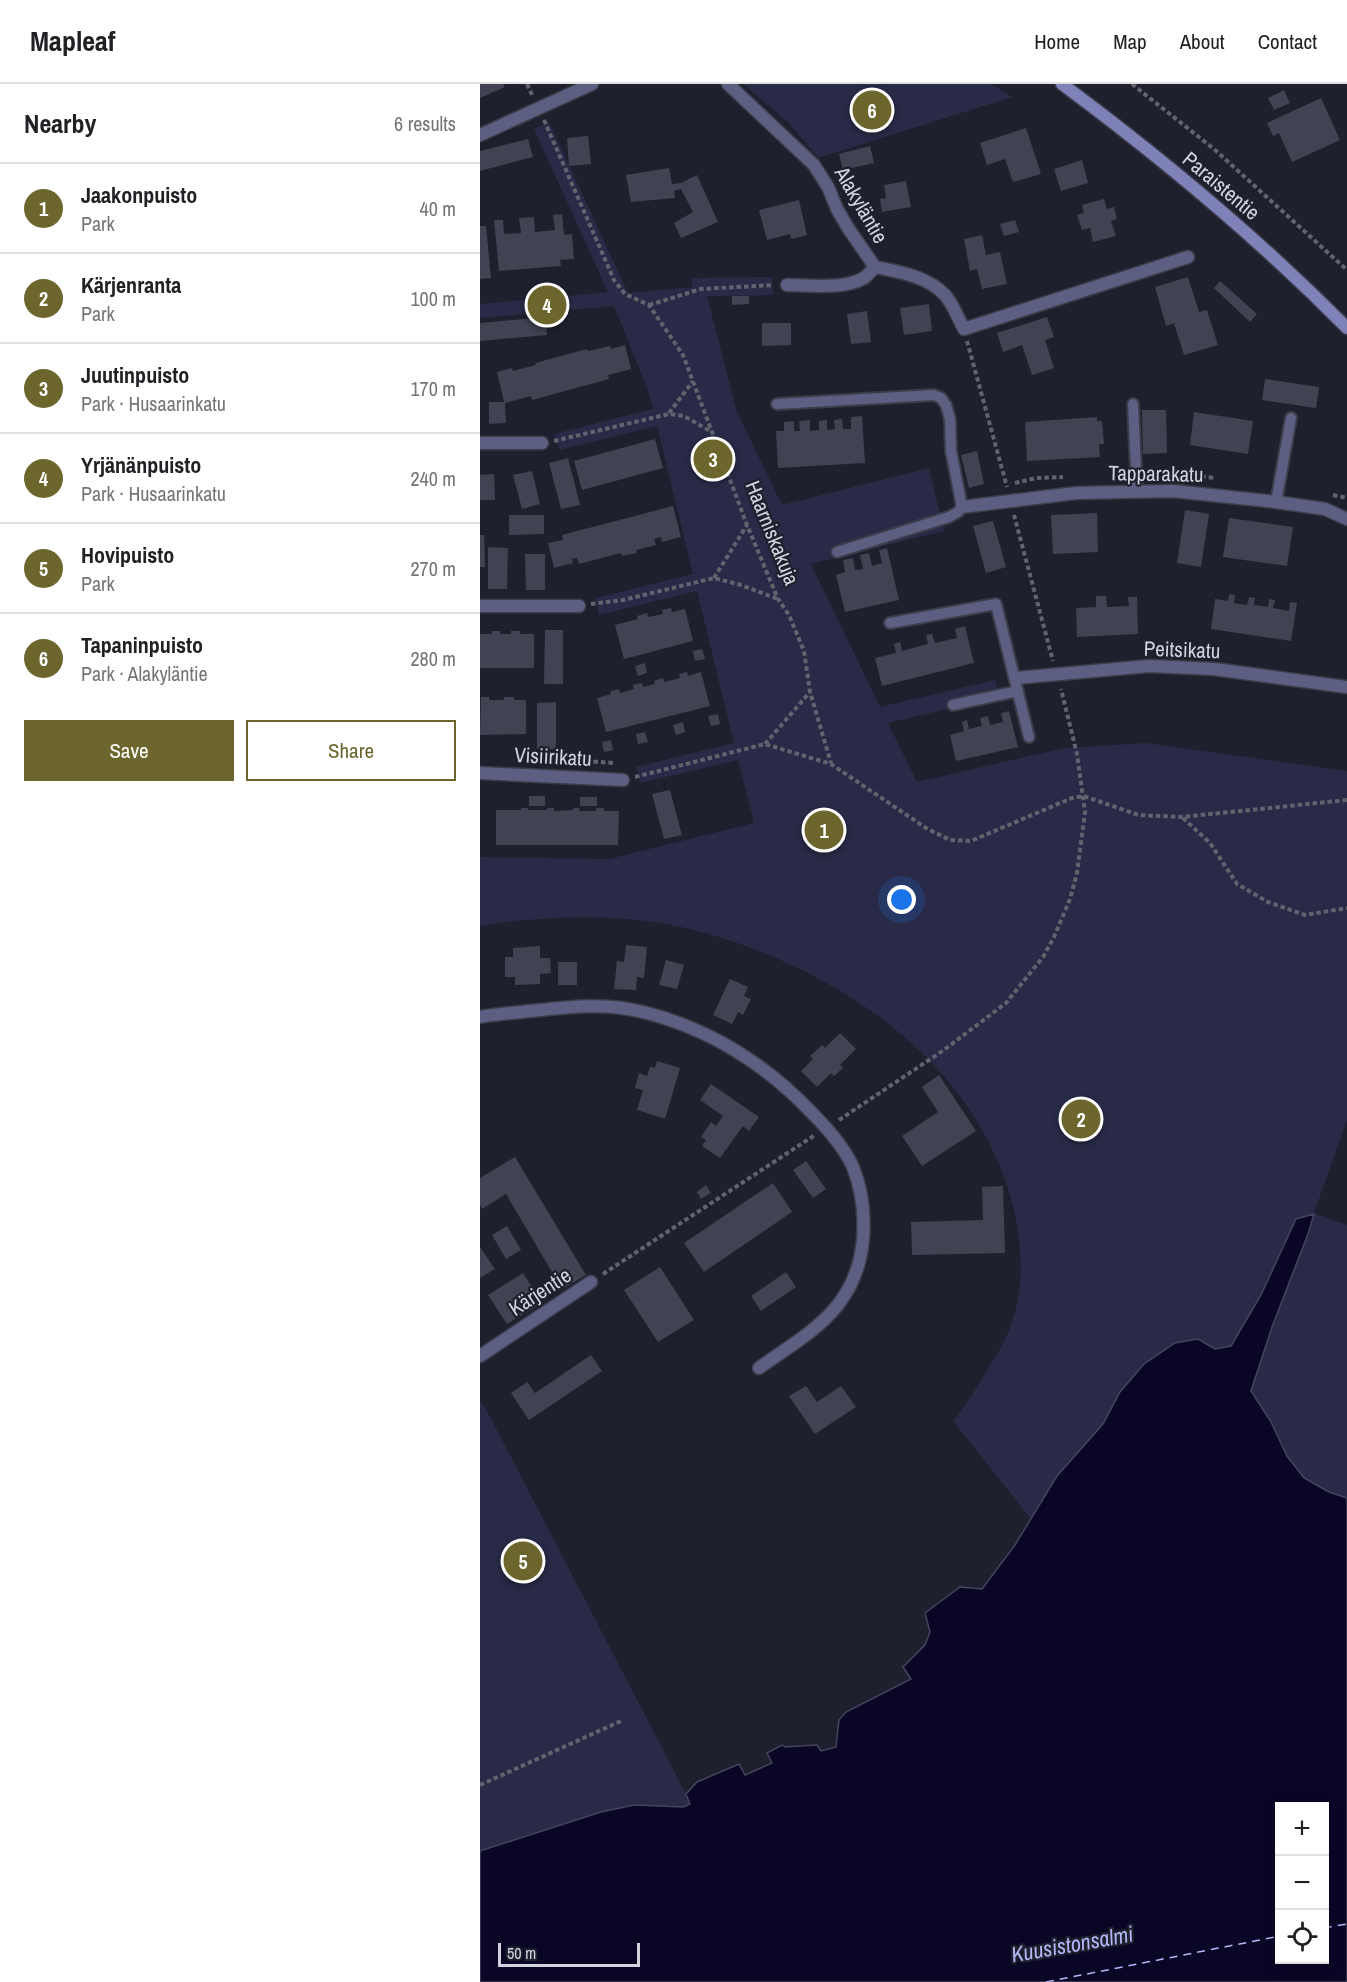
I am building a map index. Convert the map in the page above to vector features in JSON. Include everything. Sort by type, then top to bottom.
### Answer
[{"type":"main road","name":"Paraistentie","points":[[1062,84],[1112,121],[1229,217],[1347,328]]},
{"type":"street","points":[[480,135],[592,84]]},
{"type":"street","name":"Alakyläntie","points":[[728,84],[814,165],[828,187],[848,228],[875,267],[930,282],[946,296],[964,329],[1188,257]]},
{"type":"street","points":[[787,285],[848,283],[865,278],[875,267]]},
{"type":"street","points":[[480,443],[542,443]]},
{"type":"street","name":"Tapparakatu","points":[[962,507],[1076,493],[1137,490],[1211,494],[1276,502],[1325,509],[1347,519]]},
{"type":"street","points":[[480,606],[579,606]]},
{"type":"street","name":"Peitsikatu","points":[[1015,678],[1149,666],[1195,668],[1347,687]]},
{"type":"street","name":"Visiirikatu","points":[[480,773],[623,780]]},
{"type":"street","points":[[480,1017],[583,1006],[611,1006],[675,1021],[718,1040],[752,1061],[778,1080],[827,1128],[847,1157],[858,1183],[864,1224],[859,1264],[851,1284],[838,1305],[823,1321],[759,1368]]},
{"type":"street","name":"Kärjentie","points":[[480,1356],[591,1282]]},
{"type":"lane","points":[[777,404],[934,395],[941,398],[946,405],[950,419],[951,450],[962,507],[949,517],[837,552]]},
{"type":"lane","points":[[1133,404],[1137,490]]},
{"type":"lane","points":[[1276,502],[1291,418]]},
{"type":"lane","points":[[890,623],[996,604],[1029,737]]},
{"type":"lane","points":[[953,705],[1018,691]]},
{"type":"path","points":[[1132,84],[1214,149],[1347,270]]},
{"type":"path","name":"Haarniskakuja","points":[[539,109],[614,280],[625,294],[649,305],[684,355],[747,525],[778,599],[789,615],[804,651],[810,692],[831,764]]},
{"type":"path","points":[[649,305],[700,289],[787,285]]},
{"type":"path","points":[[669,414],[693,381]]},
{"type":"path","points":[[542,443],[669,414],[684,416],[712,432]]},
{"type":"path","points":[[714,578],[747,525]]},
{"type":"path","points":[[579,606],[623,600],[714,578],[778,599]]},
{"type":"path","points":[[591,1282],[944,1050],[1006,1003],[1043,957],[1070,899],[1077,873],[1085,812],[1075,745],[1056,674]]},
{"type":"path","points":[[765,744],[810,692]]},
{"type":"path","points":[[623,780],[765,744],[831,764],[913,821],[950,840],[971,841],[1072,798],[1084,796],[1137,815],[1182,817],[1347,800]]},
{"type":"path","points":[[1182,817],[1210,843],[1237,884],[1268,902],[1305,915],[1347,908]]},
{"type":"path","points":[[480,1785],[621,1721]]},
{"type":"shaded area","points":[[743,84],[991,84],[1012,97],[818,158],[789,123]]},
{"type":"shaded area","points":[[549,122],[628,293],[692,287],[692,278],[772,277],[773,295],[707,296],[737,412],[782,505],[929,468],[944,531],[811,564],[880,707],[995,680],[998,697],[888,723],[917,782],[1064,748],[1146,743],[1347,771],[1347,1120],[1314,1213],[1347,1225],[1347,1646],[1251,1391],[1272,1327],[1308,1234],[1296,1219],[1261,1295],[1242,1329],[1209,1430],[1023,1533],[1032,1520],[953,1421],[971,1397],[999,1350],[1013,1320],[1021,1266],[1018,1230],[1010,1195],[991,1146],[964,1102],[931,1063],[893,1028],[851,997],[805,972],[758,951],[709,934],[653,922],[595,917],[537,919],[480,926],[480,857],[609,859],[754,823],[738,760],[640,783],[636,767],[734,743],[697,591],[599,615],[595,598],[693,574],[657,426],[559,450],[554,434],[653,409],[614,306],[480,318],[480,304],[608,292],[534,129]]},
{"type":"shaded area","points":[[480,1401],[690,1804],[683,1807],[634,1805],[601,1812],[480,1851]]},
{"type":"water","name":"Kuusistonsalmi","points":[[1314,1214],[1251,1391],[1271,1422],[1287,1456],[1304,1478],[1329,1492],[1347,1498],[1347,1982],[480,1982],[480,1851],[601,1812],[634,1805],[683,1807],[690,1804],[686,1794],[697,1782],[739,1764],[745,1775],[772,1763],[767,1753],[782,1745],[785,1747],[817,1745],[821,1751],[836,1747],[839,1720],[846,1712],[911,1679],[903,1667],[925,1645],[930,1632],[925,1613],[960,1587],[982,1589],[1015,1545],[1057,1476],[1103,1424],[1120,1392],[1144,1364],[1175,1343],[1198,1339],[1215,1349],[1231,1346],[1261,1295],[1296,1219]]},
{"type":"building","points":[[480,84],[503,84],[505,87],[480,98]]},
{"type":"building","points":[[1284,90],[1290,103],[1274,110],[1268,98]]},
{"type":"building","points":[[1321,98],[1340,140],[1292,162],[1279,133],[1273,136],[1267,123]]},
{"type":"building","points":[[1026,128],[1041,174],[1013,182],[1005,159],[987,165],[980,143]]},
{"type":"building","points":[[588,136],[591,164],[569,166],[567,138]]},
{"type":"building","points":[[528,139],[533,157],[480,171],[480,151]]},
{"type":"building","points":[[870,146],[874,163],[843,170],[839,154]]},
{"type":"building","points":[[1082,160],[1088,183],[1061,191],[1054,169]]},
{"type":"building","points":[[669,168],[672,184],[681,183],[697,175],[718,222],[681,238],[674,223],[693,212],[681,189],[674,191],[675,198],[631,202],[626,175]]},
{"type":"building","points":[[906,181],[911,207],[882,212],[880,199],[886,198],[884,185]]},
{"type":"building","points":[[1104,199],[1107,209],[1114,207],[1117,219],[1111,221],[1116,236],[1093,242],[1090,228],[1082,230],[1077,215],[1084,213],[1082,205]]},
{"type":"building","points":[[799,200],[807,235],[791,239],[790,234],[767,240],[759,210]]},
{"type":"building","points":[[562,214],[564,235],[572,234],[574,259],[560,260],[561,266],[499,271],[494,220],[503,220],[504,234],[521,233],[519,218],[534,217],[535,232],[555,230],[553,215]]},
{"type":"building","points":[[1015,220],[1019,232],[1004,236],[1000,224]]},
{"type":"building","points":[[480,226],[486,226],[491,278],[480,279]]},
{"type":"building","points":[[982,235],[986,255],[1000,252],[1007,284],[982,289],[977,269],[970,271],[964,239]]},
{"type":"building","points":[[1188,277],[1199,312],[1207,310],[1218,345],[1184,355],[1174,323],[1166,326],[1155,287]]},
{"type":"building","points":[[1220,281],[1257,314],[1250,322],[1214,288]]},
{"type":"building","points":[[732,296],[749,296],[749,304],[732,305]]},
{"type":"building","points":[[929,304],[932,331],[904,335],[900,308]]},
{"type":"building","points":[[867,311],[871,342],[851,344],[847,314]]},
{"type":"building","points":[[545,317],[547,335],[480,341],[480,323]]},
{"type":"building","points":[[1047,317],[1054,337],[1045,340],[1054,368],[1032,375],[1022,345],[1003,352],[997,333]]},
{"type":"building","points":[[762,323],[791,323],[791,345],[762,346]]},
{"type":"building","points":[[625,345],[631,369],[608,375],[609,379],[532,400],[531,396],[505,403],[506,423],[489,424],[489,402],[504,402],[497,372],[512,368],[513,371],[587,349],[588,351],[610,346],[611,349]]},
{"type":"building","points":[[1265,379],[1319,387],[1316,408],[1262,400]]},
{"type":"building","points":[[1142,410],[1166,410],[1167,453],[1143,454]]},
{"type":"building","points":[[1194,412],[1253,421],[1248,454],[1190,445]]},
{"type":"building","points":[[862,416],[865,463],[778,468],[776,431],[784,431],[784,422],[794,421],[794,431],[800,431],[799,421],[810,420],[810,431],[819,430],[819,421],[827,420],[827,430],[835,429],[834,420],[842,419],[843,429],[851,429],[851,417]]},
{"type":"building","points":[[1097,417],[1097,421],[1102,421],[1104,444],[1099,444],[1100,457],[1027,461],[1025,422]]},
{"type":"building","points":[[655,439],[663,468],[582,490],[574,461]]},
{"type":"building","points":[[977,451],[984,484],[969,488],[961,455]]},
{"type":"building","points":[[568,458],[580,505],[561,509],[549,463]]},
{"type":"building","points":[[532,471],[540,504],[522,509],[513,475]]},
{"type":"building","points":[[494,474],[495,500],[480,500],[480,475]]},
{"type":"building","points":[[673,506],[681,537],[662,542],[661,537],[654,539],[656,545],[636,550],[637,553],[622,556],[621,553],[579,564],[577,558],[572,559],[573,563],[554,568],[548,543],[563,540],[562,535]]},
{"type":"building","points":[[1185,510],[1209,514],[1201,567],[1177,563]]},
{"type":"building","points":[[1097,513],[1098,552],[1053,554],[1051,515]]},
{"type":"building","points":[[509,515],[544,515],[544,534],[509,535]]},
{"type":"building","points":[[1229,518],[1293,527],[1287,566],[1223,557]]},
{"type":"building","points":[[993,521],[1006,567],[986,573],[973,526]]},
{"type":"building","points":[[480,535],[484,535],[485,567],[480,567]]},
{"type":"building","points":[[488,547],[508,548],[507,589],[488,589]]},
{"type":"building","points":[[887,548],[899,600],[845,612],[836,575],[845,572],[843,560],[853,558],[855,570],[863,569],[860,555],[869,553],[872,566],[882,563],[879,550]]},
{"type":"building","points":[[525,554],[545,554],[545,590],[526,590]]},
{"type":"building","points":[[1229,594],[1235,595],[1234,603],[1247,605],[1249,597],[1255,598],[1254,605],[1268,607],[1269,599],[1275,600],[1273,608],[1289,611],[1290,602],[1297,603],[1291,641],[1211,629],[1215,599],[1228,601]]},
{"type":"building","points":[[1096,596],[1106,596],[1107,607],[1129,606],[1128,597],[1137,597],[1138,634],[1077,637],[1076,608],[1096,607]]},
{"type":"building","points":[[671,608],[672,612],[685,609],[693,641],[624,659],[615,625],[638,619],[637,616],[647,613],[648,617],[663,614],[662,610]]},
{"type":"building","points":[[965,626],[974,663],[882,686],[875,658],[896,653],[894,644],[900,642],[902,651],[928,644],[926,635],[932,634],[935,643],[957,638],[955,629]]},
{"type":"building","points":[[545,630],[563,630],[563,684],[544,684]]},
{"type":"building","points":[[492,631],[500,631],[500,634],[520,631],[520,634],[534,634],[534,668],[480,668],[480,634],[492,634]]},
{"type":"building","points":[[702,649],[705,659],[695,661],[693,651]]},
{"type":"building","points":[[645,663],[647,673],[638,676],[635,666]]},
{"type":"building","points":[[687,672],[688,676],[701,672],[710,706],[606,732],[597,698],[619,689],[620,693],[634,689],[633,685],[642,683],[643,687],[655,684],[654,681],[663,678],[664,682],[680,678],[679,674]]},
{"type":"building","points":[[481,697],[489,697],[489,700],[514,697],[514,700],[526,700],[526,734],[480,735]]},
{"type":"building","points":[[556,702],[556,749],[537,749],[537,703]]},
{"type":"building","points":[[1009,711],[1018,747],[956,761],[950,735],[964,731],[962,722],[967,720],[969,729],[982,726],[980,718],[988,716],[990,725],[1003,722],[1001,713]]},
{"type":"building","points":[[718,714],[720,724],[711,726],[708,716]]},
{"type":"building","points":[[683,722],[685,732],[676,735],[673,725]]},
{"type":"building","points":[[645,732],[648,742],[638,744],[636,734]]},
{"type":"building","points":[[611,740],[613,750],[604,752],[602,742]]},
{"type":"building","points":[[670,790],[682,835],[664,839],[652,794]]},
{"type":"building","points":[[529,796],[545,796],[545,806],[529,806]]},
{"type":"building","points":[[580,797],[597,797],[597,806],[580,806]]},
{"type":"building","points":[[521,808],[547,810],[547,808],[554,808],[554,811],[580,808],[579,811],[596,811],[596,808],[604,808],[604,811],[619,811],[618,845],[496,845],[496,810],[521,810]]},
{"type":"building","points":[[626,945],[647,947],[644,978],[637,977],[636,990],[614,989],[617,961],[624,962]]},
{"type":"building","points":[[540,946],[540,958],[550,958],[551,973],[540,974],[540,984],[515,985],[515,977],[505,977],[505,957],[513,957],[513,948]]},
{"type":"building","points":[[666,960],[684,965],[677,989],[659,985]]},
{"type":"building","points":[[558,962],[577,962],[577,985],[558,985]]},
{"type":"building","points":[[730,979],[748,987],[744,996],[751,999],[743,1015],[738,1012],[732,1024],[713,1015]]},
{"type":"building","points":[[840,1033],[856,1049],[840,1065],[843,1068],[834,1076],[831,1073],[817,1087],[801,1071],[813,1059],[810,1056],[822,1045],[825,1048]]},
{"type":"building","points":[[657,1061],[680,1068],[665,1119],[637,1110],[643,1090],[635,1088],[639,1073],[647,1076],[650,1067],[655,1068]]},
{"type":"building","points":[[939,1075],[976,1131],[922,1166],[902,1136],[938,1112],[922,1087]]},
{"type":"building","points":[[711,1084],[759,1117],[749,1131],[743,1126],[720,1158],[702,1146],[706,1140],[701,1137],[711,1122],[716,1126],[723,1116],[700,1100]]},
{"type":"building","points":[[515,1157],[586,1275],[562,1289],[506,1194],[482,1209],[480,1205],[480,1178]]},
{"type":"building","points":[[806,1161],[826,1189],[813,1198],[793,1170]]},
{"type":"building","points":[[773,1183],[792,1212],[704,1272],[684,1243]]},
{"type":"building","points":[[706,1185],[711,1193],[701,1199],[697,1192]]},
{"type":"building","points":[[1003,1186],[1005,1253],[912,1255],[911,1222],[983,1220],[982,1187]]},
{"type":"building","points":[[507,1226],[521,1250],[506,1259],[492,1235]]},
{"type":"building","points":[[480,1247],[495,1269],[480,1278]]},
{"type":"building","points":[[660,1267],[694,1320],[658,1342],[624,1290]]},
{"type":"building","points":[[786,1272],[796,1287],[761,1311],[751,1296]]},
{"type":"building","points":[[523,1273],[542,1303],[507,1324],[488,1295]]},
{"type":"building","points":[[591,1355],[602,1371],[529,1420],[511,1393],[527,1382],[535,1393]]},
{"type":"building","points":[[806,1386],[817,1402],[841,1386],[856,1407],[815,1434],[789,1396]]},
{"type":"ferry route","points":[[1329,1927],[1347,1924]]},
{"type":"ferry route","points":[[1046,1982],[1275,1937]]},
{"type":"place","name":"Tapaninpuisto","points":[[872,110]]},
{"type":"place","name":"Yrjänänpuisto","points":[[547,305]]},
{"type":"place","name":"Juutinpuisto","points":[[713,459]]},
{"type":"place","name":"Jaakonpuisto","points":[[824,830]]},
{"type":"place","name":"Kärjenranta","points":[[1081,1119]]},
{"type":"place","name":"Hovipuisto","points":[[523,1561]]}]
